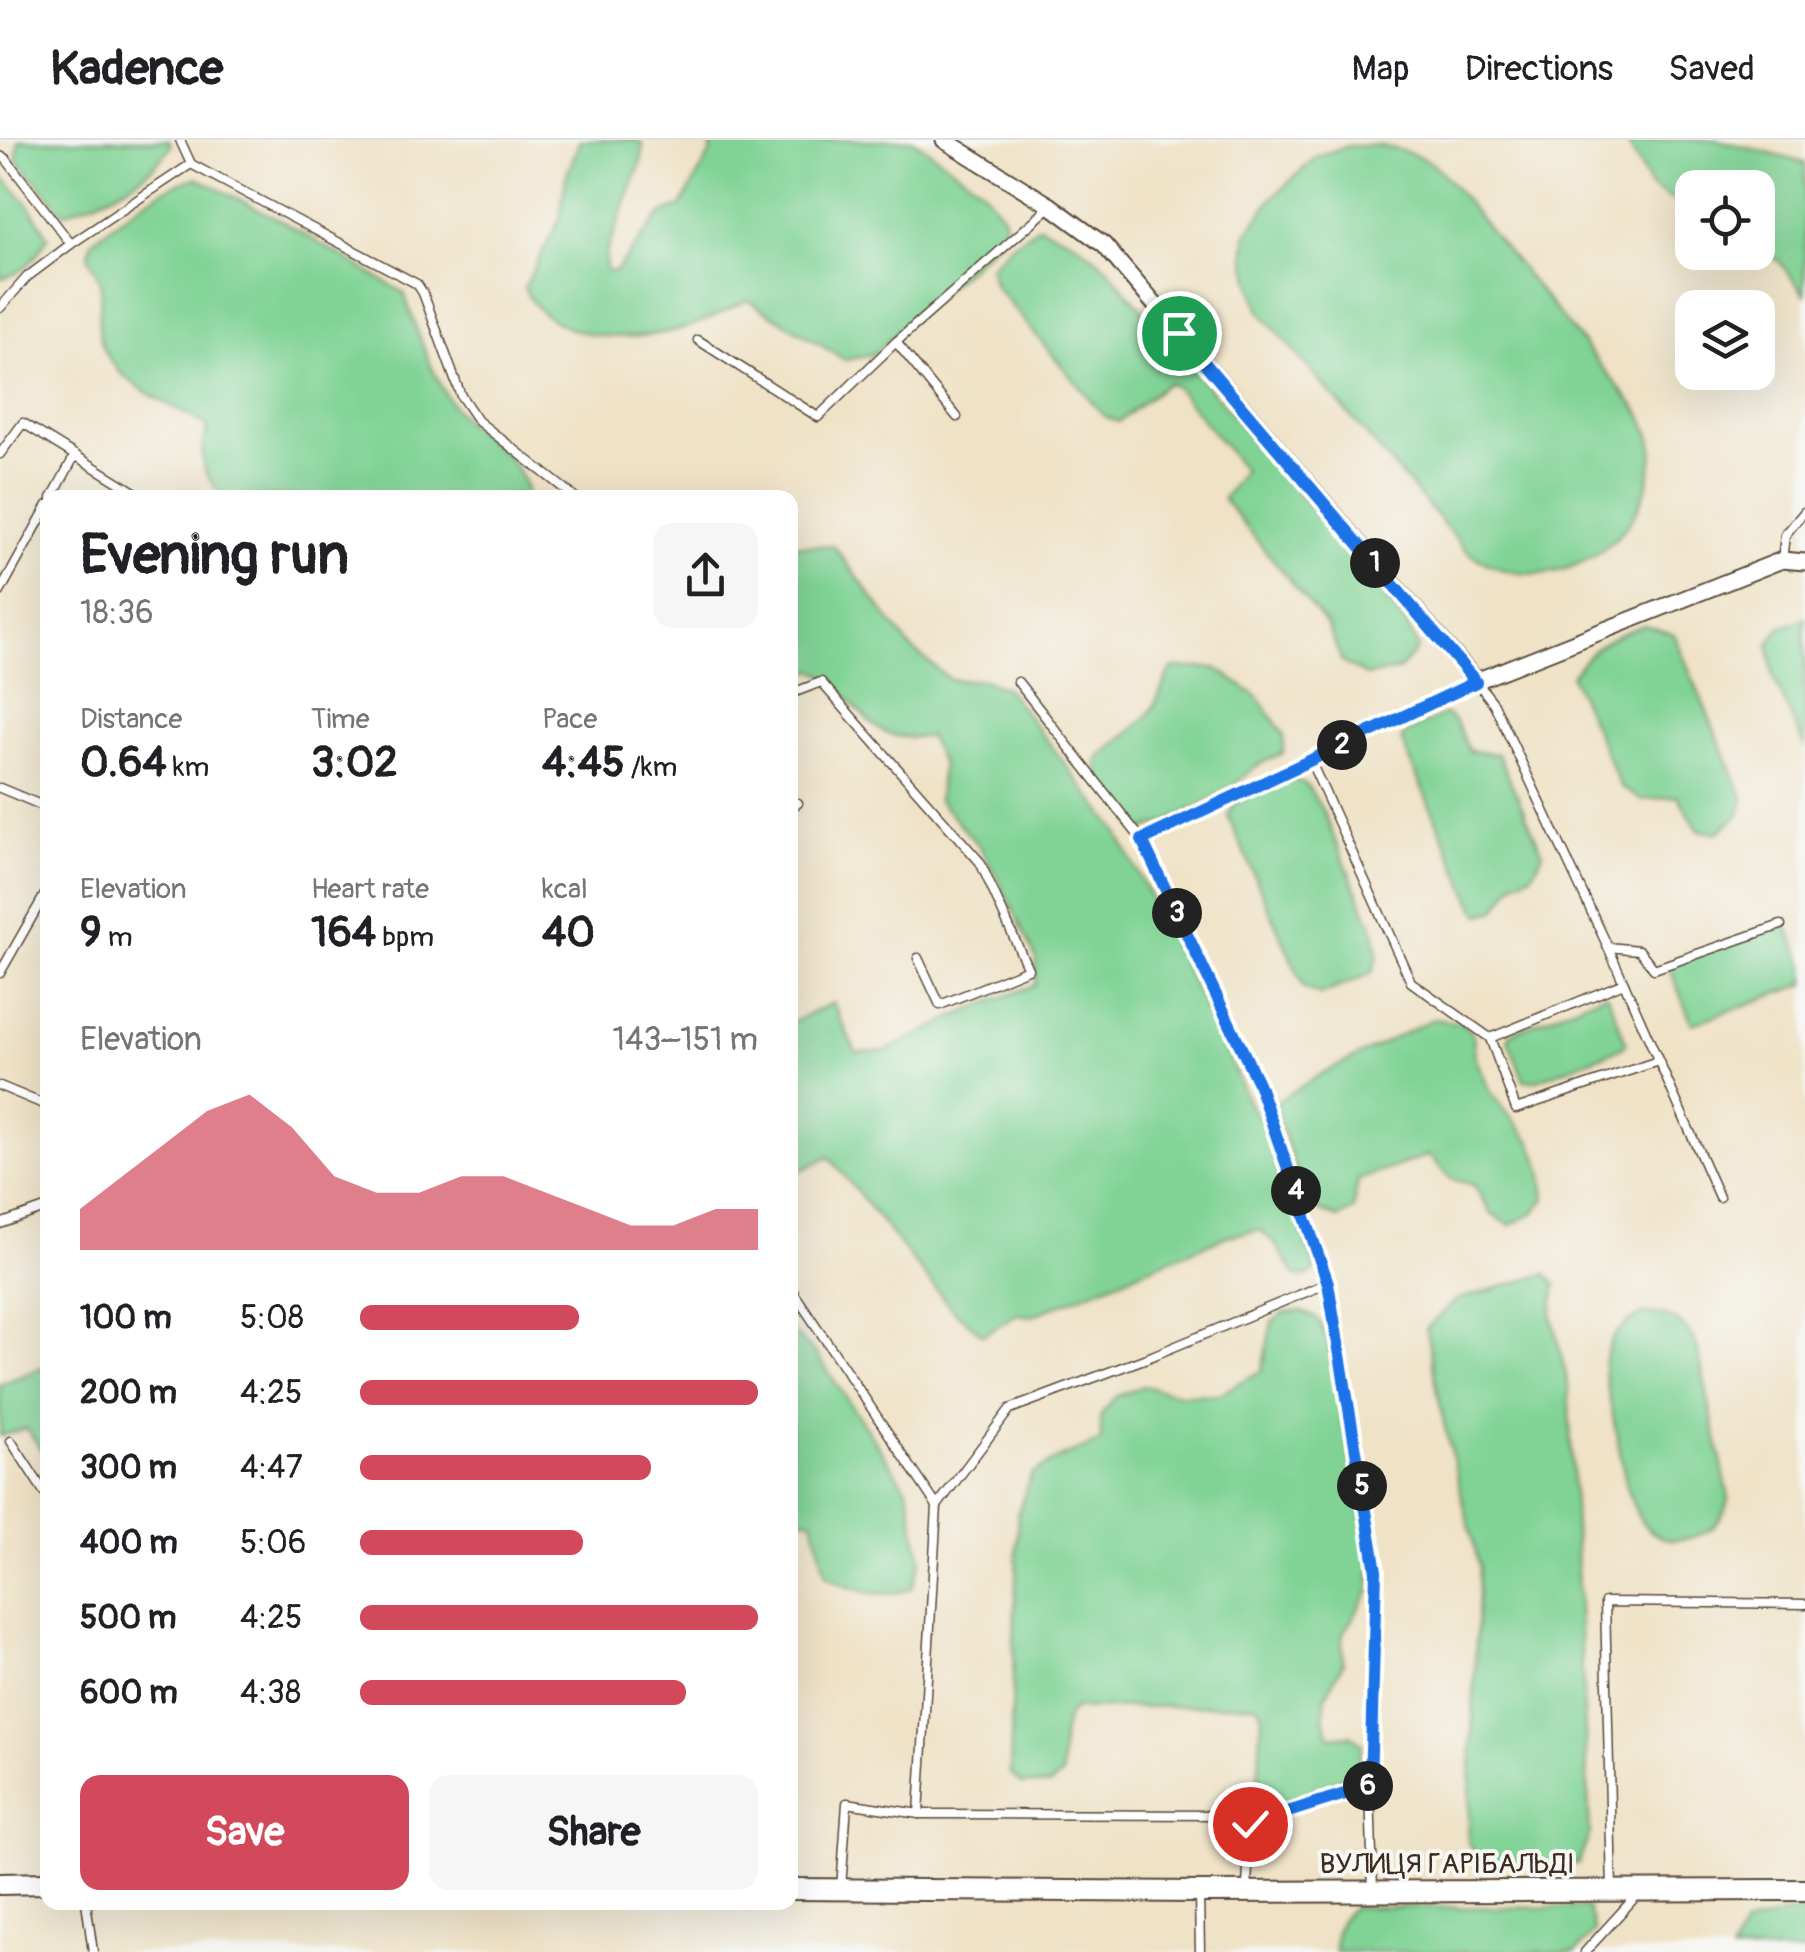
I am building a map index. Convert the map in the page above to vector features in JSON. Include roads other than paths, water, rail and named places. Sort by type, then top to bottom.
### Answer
[{"type":"street","points":[[944,140],[1052,206],[1104,245],[1476,682],[1782,560],[1805,562]]},
{"type":"street","points":[[0,1884],[40,1883]]},
{"type":"street","name":"ВУЛИЦЯ ГАРІБАЛЬДІ","points":[[798,1889],[1805,1890]]},
{"type":"lane","points":[[180,140],[191,164],[416,284],[423,292],[460,396],[478,421],[566,490]]},
{"type":"lane","points":[[0,156],[71,244]]},
{"type":"lane","points":[[0,308],[27,276],[191,164]]},
{"type":"lane","points":[[698,340],[818,417],[896,342],[1052,206]]},
{"type":"lane","points":[[896,342],[958,417]]},
{"type":"lane","points":[[0,454],[23,423],[131,490]]},
{"type":"lane","points":[[56,490],[75,455]]},
{"type":"lane","points":[[1782,560],[1785,534],[1805,511]]},
{"type":"lane","points":[[0,592],[40,520]]},
{"type":"lane","points":[[798,691],[821,682],[980,862],[1028,969],[940,1005],[918,958]]},
{"type":"lane","points":[[1018,682],[1142,840],[1258,1083],[1328,1283],[1376,1571],[1370,1786],[1372,1892]]},
{"type":"lane","points":[[1142,840],[1476,682],[1494,704],[1719,1197]]},
{"type":"lane","points":[[1310,760],[1411,982],[1490,1038],[1516,1109],[1658,1061]]},
{"type":"lane","points":[[0,788],[40,805]]},
{"type":"lane","points":[[0,973],[40,903]]},
{"type":"lane","points":[[1608,947],[1638,950],[1654,969],[1781,925]]},
{"type":"lane","points":[[1490,1038],[1624,984]]},
{"type":"lane","points":[[0,1086],[40,1103]]},
{"type":"lane","points":[[0,1224],[40,1211]]},
{"type":"lane","points":[[919,1814],[937,1506],[1010,1409],[1152,1356],[1328,1283]]},
{"type":"lane","points":[[798,1298],[937,1506]]},
{"type":"lane","points":[[11,1441],[40,1486]]},
{"type":"lane","points":[[1612,1890],[1604,1602],[1805,1604]]},
{"type":"lane","points":[[1247,1892],[1250,1824],[1370,1786]]},
{"type":"lane","points":[[841,1889],[846,1803],[919,1814],[1222,1815]]},
{"type":"lane","points":[[1585,1952],[1641,1890]]},
{"type":"lane","points":[[1198,1892],[1200,1952]]},
{"type":"lane","points":[[87,1910],[92,1952]]}]
